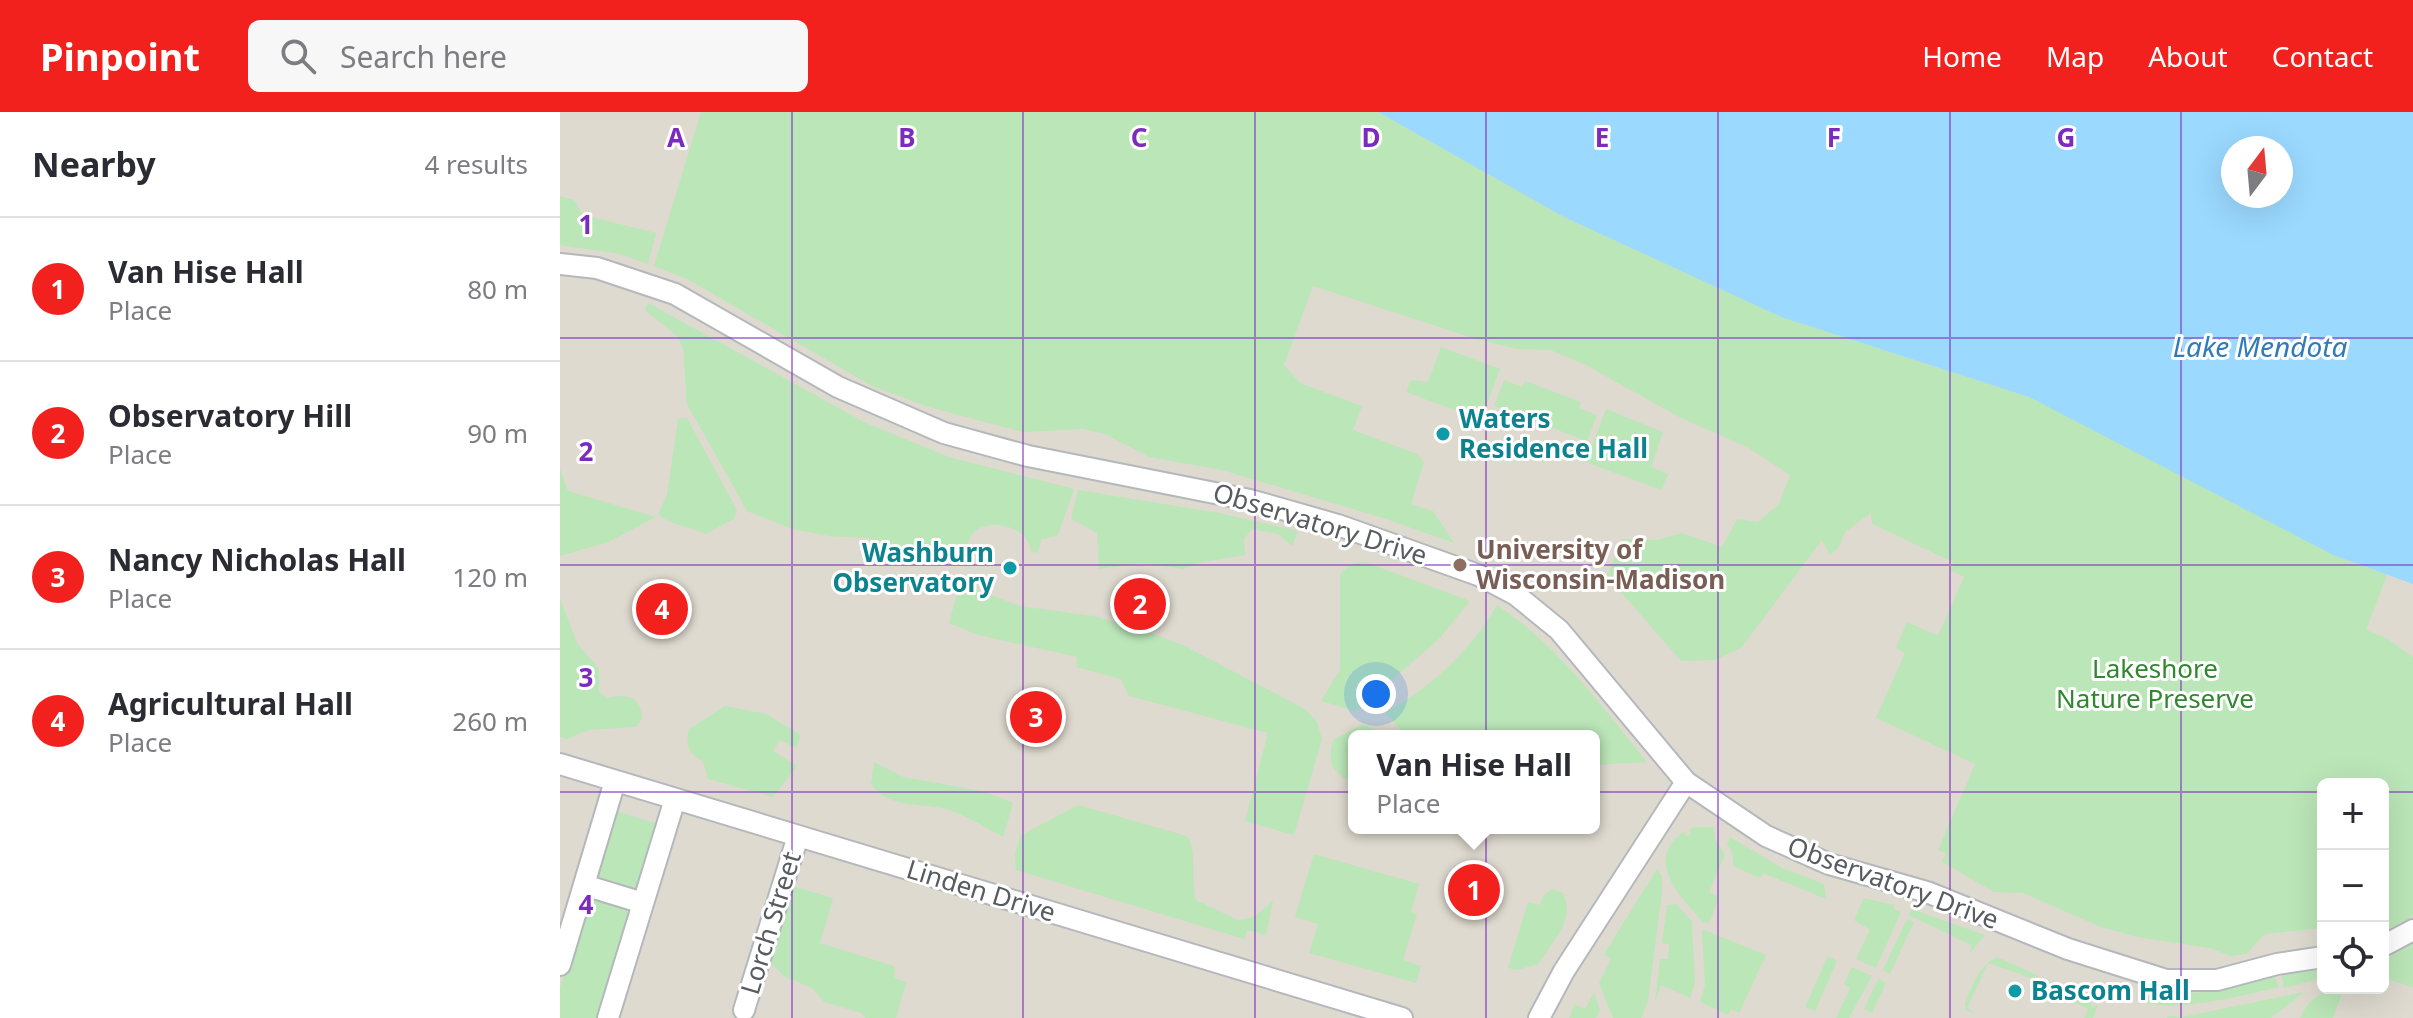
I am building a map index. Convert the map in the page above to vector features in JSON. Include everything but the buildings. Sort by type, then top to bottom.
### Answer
[{"type":"street","name":"Observatory Drive","points":[[560,264],[597,268],[675,294],[838,387],[944,433],[1028,456],[1261,503],[1353,530],[1478,575],[1516,595],[1559,630],[1686,782],[1718,806],[1793,850],[1865,876],[1927,892],[2068,949],[2138,973],[2191,982],[2317,958]]},
{"type":"street","name":"Linden Drive","points":[[560,764],[1402,1018]]},
{"type":"street","points":[[560,965],[615,781]]},
{"type":"street","points":[[1539,1018],[1564,971],[1686,782]]},
{"type":"street","points":[[608,1018],[675,799]]},
{"type":"street","name":"Lorch Street","points":[[744,1010],[798,836]]},
{"type":"street","points":[[584,885],[643,903]]},
{"type":"street","points":[[2389,943],[2413,930]]},
{"type":"shaded area","name":"University of Wisconsin-Madison","points":[[560,112],[1378,112],[1781,317],[2029,397],[2413,510],[2413,1018],[560,1018]]},
{"type":"green space","name":"Lakeshore Nature Preserve","points":[[701,112],[1378,112],[1564,217],[1781,317],[2029,397],[2333,555],[2387,575],[2366,630],[2388,639],[2413,657],[2413,916],[2389,929],[2389,778],[2317,778],[2317,929],[2265,934],[2246,954],[2231,956],[2210,948],[2137,937],[2101,927],[2023,893],[1994,892],[1942,862],[1946,853],[1938,850],[1975,764],[1876,718],[1905,653],[1896,648],[1907,622],[1938,636],[1964,577],[1950,570],[1953,562],[1872,524],[1871,513],[1845,532],[1839,547],[1830,555],[1822,540],[1742,647],[1715,660],[1681,661],[1607,576],[1622,539],[1657,540],[1682,533],[1722,547],[1737,519],[1758,522],[1779,504],[1790,475],[1749,448],[1681,418],[1584,364],[1550,350],[1518,349],[1476,339],[1313,286],[1284,365],[1300,383],[1362,406],[1353,430],[1417,454],[1424,462],[1411,504],[1433,511],[1454,543],[1383,518],[1222,470],[1149,457],[1105,434],[1083,429],[1023,432],[929,407],[872,386],[689,280],[654,266]]},
{"type":"green space","points":[[560,196],[574,200],[583,215],[656,233],[648,264],[620,254],[560,245]]},
{"type":"green space","points":[[648,303],[866,423],[949,457],[1074,489],[1058,535],[1041,540],[1038,553],[1031,551],[1028,542],[1013,529],[984,526],[971,536],[962,566],[868,538],[829,536],[792,529],[747,511],[687,404],[683,348],[677,336],[645,310]]},
{"type":"green space","points":[[1441,347],[1500,369],[1481,420],[1406,392],[1411,380],[1428,382]]},
{"type":"green space","points":[[1504,380],[1522,387],[1525,381],[1581,402],[1579,408],[1597,415],[1587,441],[1494,406]]},
{"type":"green space","points":[[1606,409],[1663,432],[1651,467],[1668,474],[1661,490],[1586,462]]},
{"type":"green space","points":[[687,418],[737,510],[734,519],[705,534],[658,514],[667,495],[678,419]]},
{"type":"green space","points":[[560,469],[568,491],[656,517],[608,542],[560,556]]},
{"type":"green space","points":[[1078,490],[1219,513],[1298,531],[1292,546],[1278,534],[1252,529],[1244,539],[1245,555],[1202,562],[1183,569],[1141,563],[1099,569],[1097,533],[1071,519]]},
{"type":"green space","points":[[1365,562],[1470,601],[1439,639],[1356,711],[1321,701],[1340,670],[1340,574],[1351,564]]},
{"type":"green space","points":[[960,583],[1020,606],[1093,616],[1138,628],[1185,646],[1305,709],[1317,722],[1322,739],[1294,835],[1245,821],[1268,733],[1129,696],[1121,679],[1076,667],[1077,657],[978,635],[949,623]]},
{"type":"green space","points":[[560,598],[577,643],[599,669],[599,692],[608,698],[621,696],[636,701],[642,719],[636,727],[588,730],[567,739],[560,737]]},
{"type":"green space","points":[[1497,605],[1540,639],[1595,698],[1647,762],[1600,765],[1600,730],[1401,730],[1385,713],[1434,679],[1462,653]]},
{"type":"green space","points":[[725,706],[766,714],[801,735],[797,748],[780,740],[773,751],[797,766],[773,797],[708,779],[703,761],[689,748],[689,729]]},
{"type":"green space","points":[[1363,724],[1374,730],[1352,730]]},
{"type":"green space","points":[[1348,732],[1348,779],[1336,771],[1331,762],[1333,740]]},
{"type":"green space","points":[[874,762],[903,777],[986,792],[1013,803],[1003,837],[952,811],[898,802],[879,793],[871,784]]},
{"type":"green space","points":[[1078,805],[1187,836],[1192,850],[1196,900],[1238,920],[1254,917],[1273,901],[1266,935],[1247,930],[1244,939],[1016,870],[1015,855],[1020,836]]},
{"type":"green space","points":[[613,810],[661,825],[602,1018],[560,1018],[560,988]]},
{"type":"green space","points":[[1714,827],[1715,840],[1725,854],[1709,892],[1719,897],[1709,923],[1703,922],[1685,902],[1666,866],[1673,842],[1685,831],[1686,836],[1691,835],[1690,829]]},
{"type":"green space","points":[[1730,837],[1782,868],[1824,884],[1826,899],[1763,873],[1760,878],[1733,866],[1733,854],[1727,844]]},
{"type":"green space","points":[[1314,854],[1419,884],[1411,912],[1417,914],[1403,960],[1421,966],[1416,983],[1309,953],[1318,924],[1295,917]]},
{"type":"green space","points":[[1657,869],[1662,876],[1662,892],[1648,1001],[1641,1018],[1613,1018],[1599,983],[1611,959],[1604,954]]},
{"type":"green space","points":[[792,886],[833,898],[820,943],[894,966],[895,978],[906,982],[896,1018],[865,1018],[861,1013],[824,1002],[812,988],[785,977],[770,962]]},
{"type":"green space","points":[[1552,889],[1563,893],[1566,903],[1567,912],[1561,930],[1538,964],[1517,970],[1508,968],[1528,902],[1540,905],[1543,896]]},
{"type":"green space","points":[[1864,898],[1894,905],[1894,909],[1901,912],[1876,968],[1856,959],[1870,930],[1854,920]]},
{"type":"green space","points":[[1676,904],[1692,921],[1695,984],[1690,998],[1661,985],[1655,1002],[1660,959],[1668,959],[1669,944],[1662,943],[1667,905]]},
{"type":"green space","points":[[1911,909],[1985,935],[1970,953],[1971,945],[1909,915]]},
{"type":"green space","points":[[1907,919],[1914,922],[1890,974],[1883,970]]},
{"type":"green space","points":[[1702,929],[1766,955],[1739,1013],[1731,1009],[1728,1015],[1700,1002],[1705,985]]},
{"type":"green space","points":[[2413,938],[2413,987],[2389,980],[2389,959]]},
{"type":"green space","points":[[1828,956],[1837,961],[1815,1011],[1805,1007]]},
{"type":"green space","points":[[1997,957],[2039,976],[2037,980],[1988,963]]},
{"type":"green space","points":[[1988,963],[1967,1008],[1974,1013],[1966,1010],[1965,1004],[1977,977]]},
{"type":"green space","points":[[1852,967],[1872,976],[1849,1018],[1836,1018],[1850,988],[1844,984]]},
{"type":"green space","points":[[2317,967],[2317,980],[2284,988],[2281,973]]},
{"type":"green space","points":[[2274,975],[2279,987],[2205,1002],[2164,1005],[2148,1003],[2137,997],[2143,987],[2199,993]]},
{"type":"green space","points":[[1878,979],[1886,983],[1872,1013],[1864,1009]]},
{"type":"green space","points":[[2045,979],[2092,1001],[2091,1007],[2098,1005],[2093,1018],[2084,1018],[2088,1009],[2043,983]]},
{"type":"green space","points":[[1594,992],[1600,1010],[1596,1018],[1569,1018],[1575,1004],[1585,1009]]},
{"type":"green space","points":[[2304,992],[2271,1018],[2167,1018],[2183,1017]]},
{"type":"green space","points":[[2342,994],[2333,1018],[2300,1018],[2308,1005],[2317,996]]},
{"type":"water","name":"Lake Mendota","points":[[1378,112],[2413,112],[2413,584],[2333,555],[2029,397],[1781,317],[1564,217]]},
{"type":"place","name":"Waters Residence Hall","points":[[1443,434]]},
{"type":"place","name":"University of Wisconsin-Madison","points":[[1460,565]]},
{"type":"place","name":"Washburn Observatory","points":[[1010,568]]},
{"type":"place","name":"Observatory Hill","points":[[1140,604]]},
{"type":"place","name":"Agricultural Hall","points":[[662,609]]},
{"type":"place","name":"Nancy Nicholas Hall","points":[[1036,717]]},
{"type":"place","name":"Van Hise Hall","points":[[1474,890]]},
{"type":"place","name":"Bascom Hall","points":[[2015,991]]}]
